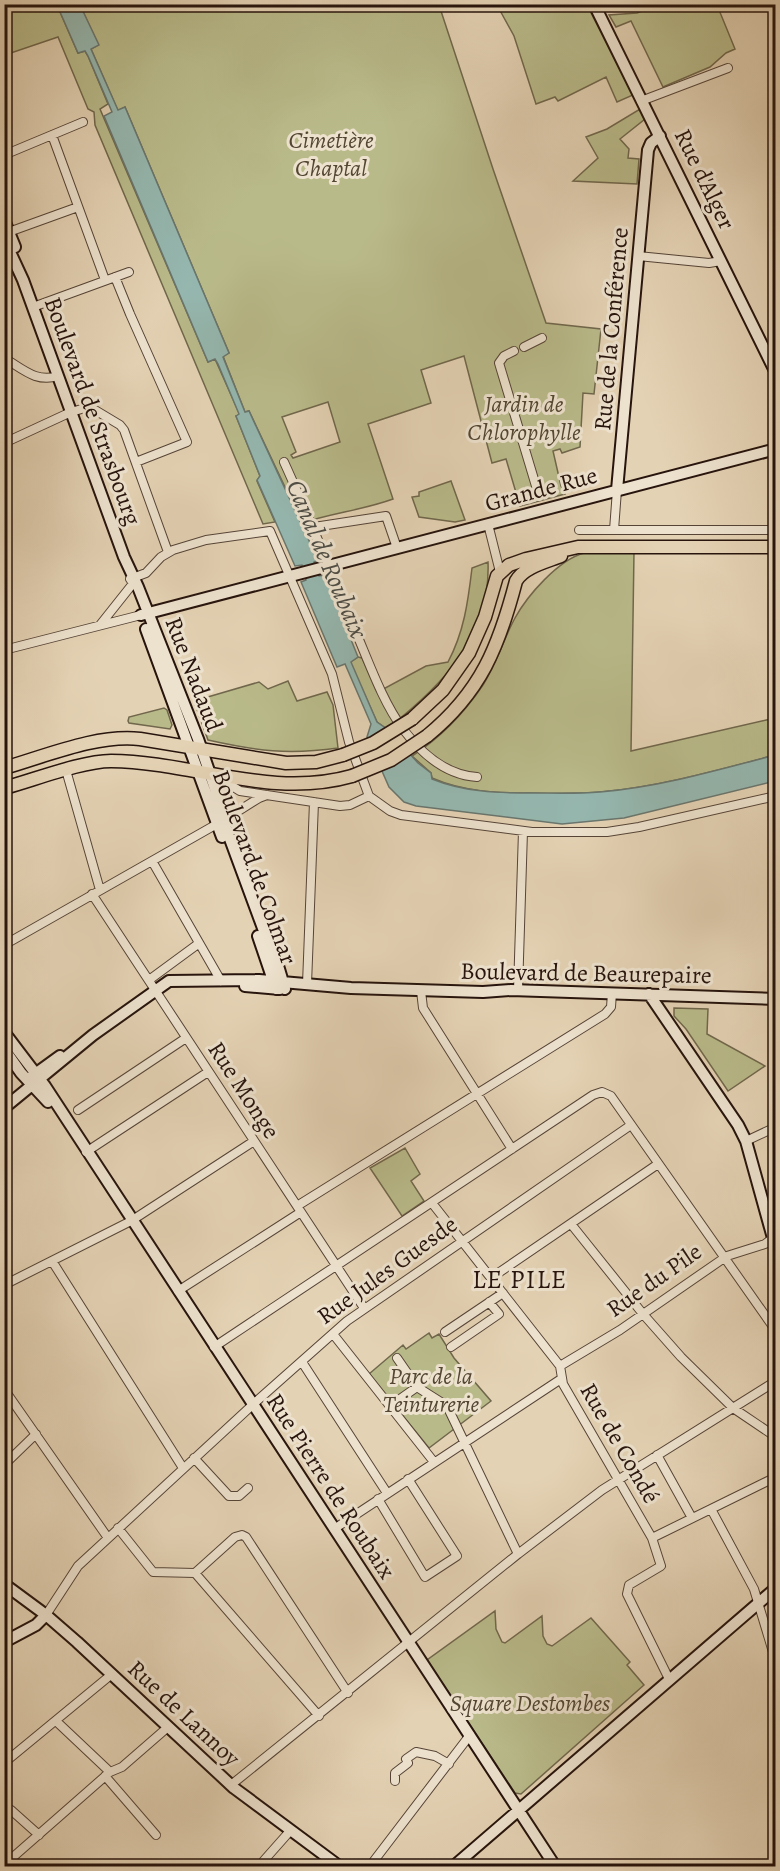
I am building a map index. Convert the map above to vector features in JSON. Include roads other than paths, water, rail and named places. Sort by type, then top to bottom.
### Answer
[{"type":"main road","points":[[4,768],[109,739],[140,739],[201,763],[296,785],[325,783],[352,776],[391,760],[427,736],[460,705],[484,671],[502,633],[517,578],[527,570],[575,551],[595,547]]},
{"type":"main road","points":[[4,788],[66,770],[114,761],[286,763],[316,762],[343,755],[373,744],[412,719],[443,690],[469,653],[482,624],[496,580],[500,572],[509,565],[565,549],[776,547]]},
{"type":"street","name":"Rue d'Alger","points":[[594,4],[776,373]]},
{"type":"street","points":[[641,101],[728,68]]},
{"type":"street","points":[[4,155],[83,122]]},
{"type":"street","points":[[52,135],[105,280]]},
{"type":"street","name":"Rue de la Conférence","points":[[614,530],[648,150],[651,143],[660,136]]},
{"type":"street","points":[[6,235],[78,207]]},
{"type":"street","name":"Boulevard de Strasbourg","points":[[4,220],[6,235],[145,614]]},
{"type":"street","points":[[638,256],[709,263],[721,261]]},
{"type":"street","points":[[33,307],[129,272]]},
{"type":"street","points":[[115,277],[187,442],[136,462]]},
{"type":"street","points":[[524,347],[542,338]]},
{"type":"street","points":[[514,351],[504,356],[499,363],[537,486]]},
{"type":"street","points":[[4,358],[36,377],[48,379],[58,376]]},
{"type":"street","points":[[4,443],[81,409],[92,409],[122,426],[168,552]]},
{"type":"street","name":"Grande Rue","points":[[290,576],[776,449]]},
{"type":"street","points":[[284,462],[314,527],[328,566],[393,715],[424,752],[448,770],[477,777]]},
{"type":"street","points":[[314,527],[386,516],[397,548]]},
{"type":"street","points":[[488,524],[500,572]]},
{"type":"street","points":[[579,530],[776,530]]},
{"type":"street","points":[[100,626],[131,581],[148,572],[168,552],[206,540],[270,531],[334,679],[348,738],[369,796],[390,811],[401,815],[523,831],[564,833],[623,830],[776,796]]},
{"type":"street","points":[[5,648],[100,626],[290,576]]},
{"type":"street","name":"Rue Nadaud","points":[[145,614],[201,763]]},
{"type":"street","points":[[201,763],[238,790],[344,807],[369,796]]},
{"type":"street","name":"Boulevard de Colmar","points":[[201,763],[220,822],[274,954],[280,985]]},
{"type":"street","name":"Rue Monge","points":[[66,770],[96,892],[186,1038],[364,1308]]},
{"type":"street","points":[[4,945],[267,795]]},
{"type":"street","points":[[307,984],[314,802]]},
{"type":"street","points":[[518,990],[523,831]]},
{"type":"street","points":[[152,861],[221,981]]},
{"type":"street","points":[[152,984],[198,944]]},
{"type":"street","name":"Boulevard de Beaurepaire","points":[[34,1079],[93,1035],[152,984],[172,980],[221,981],[240,986],[307,984],[396,990]]},
{"type":"street","name":"Boulevard de Beaurepaire","points":[[280,985],[421,991],[493,993],[518,990],[776,999]]},
{"type":"street","points":[[421,991],[423,1008],[512,1149]]},
{"type":"street","points":[[178,1292],[299,1209],[605,1014],[611,1007],[612,993]]},
{"type":"street","points":[[650,994],[735,1119],[746,1141],[774,1238]]},
{"type":"street","name":"Rue Pierre de Roubaix","points":[[4,1032],[34,1079],[72,1130],[555,1866]]},
{"type":"street","points":[[78,1110],[186,1038]]},
{"type":"street","name":"Rue Pierre de Roubaix","points":[[4,1049],[67,1117],[72,1130]]},
{"type":"street","points":[[86,1152],[208,1072]]},
{"type":"street","points":[[4,1102],[34,1079]]},
{"type":"street","points":[[4,1108],[34,1079]]},
{"type":"street","points":[[214,1347],[594,1094],[604,1092],[610,1096],[631,1125],[776,1331]]},
{"type":"street","name":"Rue Jules Guesde","points":[[4,1642],[36,1625],[46,1615],[75,1569],[252,1405],[364,1308],[631,1125]]},
{"type":"street","points":[[746,1141],[776,1127]]},
{"type":"street","points":[[4,1286],[131,1221],[254,1142]]},
{"type":"street","points":[[491,1278],[658,1164]]},
{"type":"street","name":"Rue de Condé","points":[[432,1203],[560,1366],[561,1379],[652,1538],[661,1566],[629,1585],[627,1594],[669,1679]]},
{"type":"street","points":[[571,1224],[643,1314],[681,1357],[733,1407],[776,1437]]},
{"type":"street","name":"Rue du Pile","points":[[560,1366],[643,1314],[724,1258],[738,1251],[765,1244],[774,1238]]},
{"type":"street","points":[[52,1261],[183,1468]]},
{"type":"street","points":[[445,1332],[502,1293]]},
{"type":"street","points":[[451,1347],[499,1314],[489,1302]]},
{"type":"street","points":[[333,1334],[434,1462]]},
{"type":"street","points":[[398,1358],[417,1387],[447,1406],[518,1554]]},
{"type":"street","points":[[302,1362],[387,1493]]},
{"type":"street","points":[[334,1528],[561,1379]]},
{"type":"street","points":[[231,1785],[518,1554],[618,1479],[776,1381]]},
{"type":"street","points":[[390,1406],[417,1387]]},
{"type":"street","points":[[4,1389],[108,1538]]},
{"type":"street","points":[[5,1464],[36,1434]]},
{"type":"street","points":[[657,1455],[692,1518]]},
{"type":"street","points":[[194,1458],[229,1496],[239,1496],[248,1488]]},
{"type":"street","points":[[652,1538],[776,1477]]},
{"type":"street","points":[[378,1499],[425,1577],[458,1556],[408,1479]]},
{"type":"street","points":[[711,1509],[754,1590],[776,1662]]},
{"type":"street","points":[[118,1528],[153,1572],[195,1573],[236,1537],[242,1535],[248,1539],[348,1693]]},
{"type":"street","points":[[195,1573],[319,1716]]},
{"type":"street","name":"Rue de Lannoy","points":[[4,1584],[46,1615],[231,1785],[339,1866]]},
{"type":"street","points":[[454,1866],[776,1588]]},
{"type":"street","points":[[4,1763],[112,1674]]},
{"type":"street","points":[[56,1721],[108,1774],[156,1835]]},
{"type":"street","points":[[6,1861],[108,1774],[122,1767],[168,1727]]},
{"type":"street","points":[[370,1866],[470,1735]]},
{"type":"street","points":[[395,1781],[395,1773],[408,1763],[406,1759],[416,1752],[435,1755],[449,1764]]},
{"type":"street","points":[[11,1810],[39,1834]]},
{"type":"street","points":[[259,1866],[290,1831]]},
{"type":"water","points":[[57,5],[80,5],[99,45],[91,49],[118,110],[125,107],[229,353],[223,357],[245,412],[249,411],[318,560],[314,562],[319,576],[325,575],[358,657],[351,662],[377,722],[431,773],[432,779],[481,791],[591,793],[622,790],[688,777],[775,755],[775,781],[624,818],[562,824],[416,806],[404,802],[389,787],[367,737],[371,724],[345,664],[337,667],[301,582],[306,580],[302,565],[295,566],[257,480],[260,476],[236,416],[239,414],[218,364],[215,359],[208,362],[104,116],[112,112],[88,56],[85,51],[78,53]]},
{"type":"district","name":"LE PILE","points":[[520,1279]]},
{"type":"park label","name":"Cimetière Chaptal","points":[[331,154]]},
{"type":"park label","name":"Jardin de Chlorophylle","points":[[524,418]]},
{"type":"park label","name":"Parc de la Teinturerie","points":[[431,1390]]},
{"type":"park label","name":"Square Destombes","points":[[530,1703]]},
{"type":"water label","name":"Canal de Roubaix","points":[[327,559]]}]
